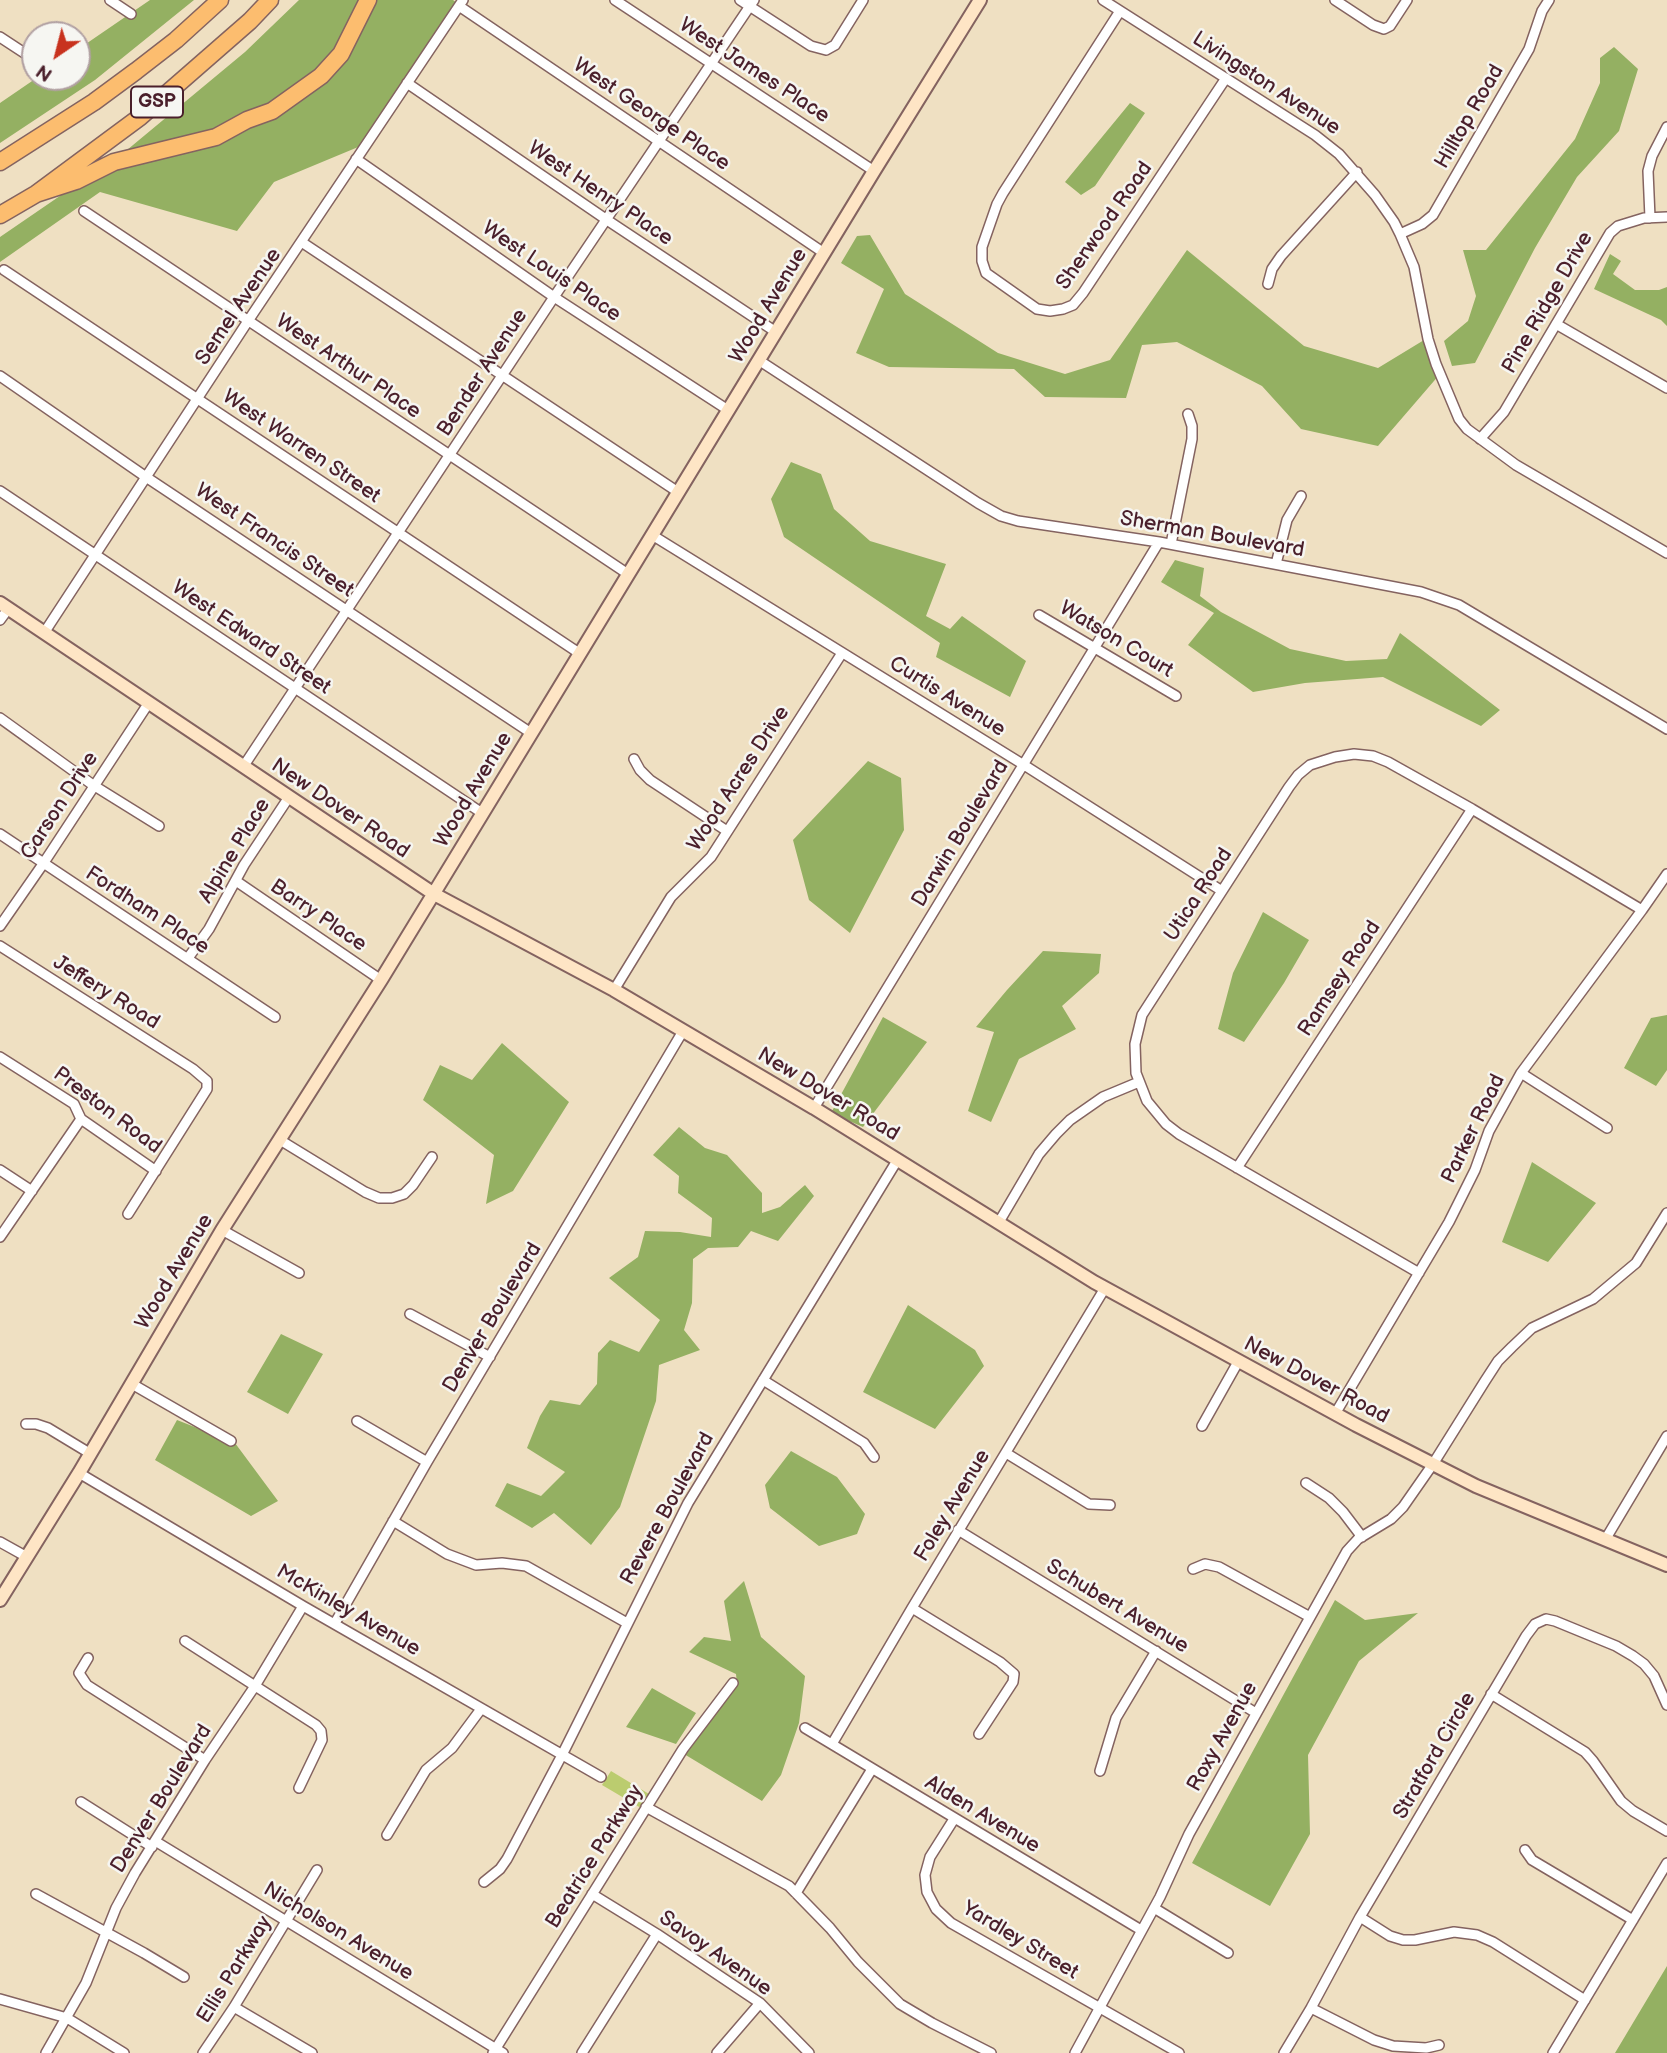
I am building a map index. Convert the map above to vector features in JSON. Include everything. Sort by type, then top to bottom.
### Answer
[{"type":"highway","name":"GSP","points":[[0,162],[94,102],[176,40],[220,0]]},
{"type":"highway","name":"GSP","points":[[0,215],[36,194],[139,117],[250,21],[270,0]]},
{"type":"highway","points":[[36,194],[76,181],[114,162],[216,137],[247,120],[272,111],[321,75],[341,54],[368,0]]},
{"type":"street","points":[[110,0],[131,14]]},
{"type":"street","name":"West James Place","points":[[615,0],[874,171]]},
{"type":"street","points":[[740,0],[752,3],[811,46],[826,50],[835,45],[863,0]]},
{"type":"street","name":"Wood Avenue","points":[[0,1600],[91,1454],[222,1230],[434,894],[980,0]]},
{"type":"street","name":"Livingston Avenue","points":[[1104,0],[1315,135],[1339,154],[1382,204],[1400,234],[1414,267],[1436,364],[1467,429],[1516,465],[1667,553]]},
{"type":"street","points":[[1335,0],[1373,25],[1384,29],[1390,26],[1407,0]]},
{"type":"street","name":"Hilltop Road","points":[[1400,234],[1422,224],[1433,215],[1529,49],[1542,11],[1549,0]]},
{"type":"street","name":"Semel Avenue","points":[[44,633],[461,3]]},
{"type":"street","name":"West George Place","points":[[461,3],[824,253]]},
{"type":"street","name":"Bender Avenue","points":[[243,767],[752,3]]},
{"type":"street","name":"Sherwood Road","points":[[1120,11],[1003,193],[982,247],[982,261],[986,273],[1037,309],[1063,309],[1073,305],[1083,293],[1226,78]]},
{"type":"street","points":[[0,37],[21,51]]},
{"type":"street","name":"West Henry Place","points":[[407,83],[776,332]]},
{"type":"street","points":[[1650,218],[1648,171],[1652,156],[1667,127]]},
{"type":"street","name":"West Louis Place","points":[[356,159],[554,297],[728,410]]},
{"type":"street","points":[[1268,284],[1272,270],[1281,256],[1357,172]]},
{"type":"street","name":"West Arthur Place","points":[[84,211],[628,574]]},
{"type":"street","name":"Pine Ridge Drive","points":[[1480,439],[1504,412],[1610,233],[1618,226],[1667,217]]},
{"type":"street","points":[[303,243],[678,492]]},
{"type":"street","name":"West Warren Street","points":[[4,270],[579,653]]},
{"type":"street","points":[[1556,324],[1667,388]]},
{"type":"street","name":"Sherman Boulevard","points":[[760,361],[1001,516],[1018,521],[1160,542],[1421,592],[1460,605],[1667,729]]},
{"type":"street","name":"West Francis Street","points":[[0,376],[146,477],[531,733]]},
{"type":"street","points":[[1171,544],[1192,439],[1188,414]]},
{"type":"street","name":"West Edward Street","points":[[0,491],[482,813]]},
{"type":"street","points":[[1276,564],[1287,520],[1301,496]]},
{"type":"street","name":"Curtis Avenue","points":[[652,535],[1222,891]]},
{"type":"street","name":"Darwin Boulevard","points":[[814,1108],[1160,542]]},
{"type":"street","points":[[0,620],[4,606]]},
{"type":"street","name":"New Dover Road","points":[[4,606],[434,894],[614,990],[814,1108],[1105,1288],[1335,1414],[1476,1486],[1667,1565]]},
{"type":"street","name":"Watson Court","points":[[1039,615],[1176,696]]},
{"type":"street","name":"Wood Acres Drive","points":[[614,990],[671,897],[706,863],[842,653]]},
{"type":"street","name":"Carson Drive","points":[[0,926],[148,704]]},
{"type":"street","points":[[0,718],[93,785],[159,826]]},
{"type":"street","name":"Utica Road","points":[[1419,1273],[1166,1124],[1147,1101],[1139,1082],[1135,1044],[1142,1015],[1298,775],[1321,760],[1354,754],[1373,756],[1388,762],[1642,910]]},
{"type":"street","points":[[634,759],[650,780],[727,831]]},
{"type":"street","name":"Alpine Place","points":[[188,958],[209,929],[289,797]]},
{"type":"street","name":"Ramsey Road","points":[[1237,1168],[1472,809]]},
{"type":"street","name":"Fordham Place","points":[[0,834],[275,1017]]},
{"type":"street","name":"Parker Road","points":[[1335,1414],[1449,1222],[1475,1170],[1489,1131],[1521,1073],[1667,874]]},
{"type":"street","name":"Barry Place","points":[[236,881],[381,979]]},
{"type":"street","name":"Jeffery Road","points":[[0,946],[193,1069],[207,1081],[207,1089],[156,1171]]},
{"type":"street","name":"Denver Boulevard","points":[[335,1623],[426,1462],[683,1031]]},
{"type":"street","name":"Preston Road","points":[[0,1057],[74,1104],[81,1119],[156,1171]]},
{"type":"street","points":[[1521,1073],[1606,1128]]},
{"type":"street","points":[[999,1222],[1039,1154],[1056,1133],[1103,1097],[1139,1082]]},
{"type":"street","points":[[0,1237],[81,1119]]},
{"type":"street","points":[[279,1140],[379,1198],[404,1194],[432,1157]]},
{"type":"street","name":"Revere Boulevard","points":[[484,1882],[508,1859],[688,1503],[898,1159]]},
{"type":"street","points":[[0,1170],[32,1191]]},
{"type":"street","points":[[128,1214],[156,1171]]},
{"type":"street","name":"Roxy Avenue","points":[[1075,2053],[1160,1897],[1189,1834],[1347,1551],[1362,1537],[1391,1520],[1403,1507],[1505,1354],[1532,1328],[1593,1299],[1636,1263],[1667,1213]]},
{"type":"street","points":[[222,1230],[299,1273]]},
{"type":"street","name":"Foley Avenue","points":[[832,1744],[1105,1288]]},
{"type":"street","points":[[410,1314],[490,1357]]},
{"type":"street","points":[[1202,1426],[1238,1362]]},
{"type":"street","points":[[763,1380],[864,1443],[874,1457]]},
{"type":"street","points":[[132,1384],[231,1441]]},
{"type":"street","points":[[357,1421],[426,1462]]},
{"type":"street","points":[[26,1424],[48,1428],[91,1454]]},
{"type":"street","points":[[1605,1540],[1667,1436]]},
{"type":"street","points":[[1006,1453],[1089,1504],[1110,1505]]},
{"type":"street","name":"McKinley Avenue","points":[[79,1473],[303,1606],[601,1777]]},
{"type":"street","points":[[1306,1482],[1329,1498],[1362,1537]]},
{"type":"street","points":[[393,1521],[447,1554],[476,1565],[502,1563],[526,1566],[626,1623]]},
{"type":"street","name":"Schubert Avenue","points":[[958,1530],[1256,1713]]},
{"type":"street","points":[[0,1542],[27,1557]]},
{"type":"street","points":[[1193,1569],[1205,1564],[1219,1567],[1310,1617]]},
{"type":"street","name":"Denver Boulevard","points":[[46,2053],[86,1983],[116,1908],[205,1760],[255,1686],[303,1606]]},
{"type":"street","points":[[912,1608],[1000,1662],[1014,1674],[1013,1682],[979,1734]]},
{"type":"street","name":"Stratford Circle","points":[[1284,2053],[1360,1917],[1535,1624],[1546,1619],[1597,1637],[1633,1656],[1654,1676],[1667,1705]]},
{"type":"street","points":[[185,1641],[316,1725],[321,1731],[320,1748],[299,1788]]},
{"type":"street","points":[[1100,1771],[1116,1718],[1156,1651]]},
{"type":"street","points":[[88,1658],[79,1673],[87,1685],[205,1760]]},
{"type":"street","name":"Beatrice Parkway","points":[[497,2051],[683,1749],[733,1683]]},
{"type":"street","points":[[1491,1694],[1584,1752],[1621,1801],[1667,1831]]},
{"type":"street","points":[[387,1835],[426,1770],[452,1748],[481,1709]]},
{"type":"street","name":"Alden Avenue","points":[[805,1728],[1141,1930]]},
{"type":"street","points":[[796,1894],[872,1769]]},
{"type":"street","name":"Nicholson Avenue","points":[[81,1802],[286,1921],[497,2051]]},
{"type":"street","points":[[646,1807],[789,1886],[900,2004],[991,2053]]},
{"type":"street","name":"Yardley Street","points":[[954,1819],[930,1857],[925,1875],[927,1892],[936,1909],[951,1923],[1179,2053]]},
{"type":"street","points":[[1525,1850],[1532,1860],[1633,1920]]},
{"type":"street","points":[[1553,2053],[1667,1863]]},
{"type":"street","name":"Ellis Parkway","points":[[203,2053],[317,1870]]},
{"type":"street","points":[[37,1894],[184,1977]]},
{"type":"street","name":"Savoy Avenue","points":[[593,1894],[760,2003],[809,2053]]},
{"type":"street","points":[[1154,1908],[1228,1953]]},
{"type":"street","points":[[1360,1917],[1390,1936],[1404,1940],[1454,1932],[1477,1935],[1493,1942],[1585,2000]]},
{"type":"street","points":[[582,2053],[657,1934]]},
{"type":"street","points":[[0,1999],[67,2018],[124,2053]]},
{"type":"street","points":[[717,2053],[760,2003]]},
{"type":"street","points":[[234,2007],[312,2053]]},
{"type":"street","points":[[1311,2008],[1374,2040],[1393,2046],[1426,2048],[1439,2045]]},
{"type":"green space","points":[[150,0],[194,0],[91,83],[91,40]]},
{"type":"green space","points":[[299,0],[453,0],[457,3],[363,145],[274,182],[237,231],[100,192],[0,262],[0,237],[127,150],[245,52]]},
{"type":"green space","points":[[1614,47],[1638,69],[1619,131],[1577,177],[1535,248],[1475,363],[1452,366],[1444,341],[1468,321],[1476,296],[1463,250],[1486,250],[1575,139],[1600,83],[1600,58]]},
{"type":"green space","points":[[21,89],[21,91],[78,91],[0,143],[0,103]]},
{"type":"green space","points":[[1130,103],[1145,113],[1095,186],[1081,195],[1065,182]]},
{"type":"green space","points":[[870,235],[905,294],[998,353],[1065,374],[1110,360],[1187,250],[1304,346],[1378,368],[1429,337],[1440,374],[1378,446],[1301,429],[1262,386],[1177,342],[1142,345],[1126,398],[1045,397],[1014,369],[889,367],[856,353],[884,289],[841,263],[857,236]]},
{"type":"green space","points":[[1610,254],[1621,261],[1613,274],[1635,290],[1659,290],[1667,287],[1667,326],[1661,320],[1594,289]]},
{"type":"green space","points":[[791,462],[821,474],[834,509],[870,541],[946,564],[926,616],[950,629],[962,616],[1026,661],[1010,697],[936,657],[940,643],[784,537],[771,499]]},
{"type":"green space","points":[[1175,560],[1204,568],[1200,596],[1221,612],[1290,649],[1346,661],[1387,659],[1400,633],[1500,710],[1481,726],[1383,677],[1305,683],[1253,692],[1188,645],[1214,613],[1161,582]]},
{"type":"green space","points":[[868,761],[901,778],[904,830],[850,933],[809,900],[793,840]]},
{"type":"green space","points":[[1263,912],[1309,940],[1244,1042],[1218,1029],[1233,973]]},
{"type":"green space","points":[[1043,951],[1101,954],[1099,973],[1062,1006],[1076,1029],[1019,1059],[991,1122],[968,1111],[994,1032],[976,1027]]},
{"type":"green space","points":[[1667,1015],[1667,1070],[1656,1086],[1624,1068],[1651,1018]]},
{"type":"green space","points":[[883,1017],[927,1042],[863,1127],[831,1113]]},
{"type":"green space","points":[[502,1043],[569,1102],[513,1191],[486,1204],[494,1155],[423,1100],[440,1065],[472,1080]]},
{"type":"green space","points":[[679,1127],[705,1148],[727,1155],[762,1193],[762,1213],[780,1207],[805,1185],[814,1196],[778,1241],[751,1231],[738,1247],[708,1248],[693,1259],[692,1303],[684,1330],[700,1350],[659,1365],[656,1401],[620,1507],[591,1545],[554,1513],[532,1528],[495,1506],[507,1483],[541,1496],[565,1472],[527,1448],[540,1416],[550,1400],[580,1405],[597,1384],[598,1353],[610,1340],[639,1352],[660,1320],[609,1278],[638,1257],[645,1231],[680,1232],[711,1237],[712,1218],[678,1193],[679,1176],[653,1155]]},
{"type":"green space","points":[[1532,1162],[1596,1203],[1548,1262],[1502,1242]]},
{"type":"green space","points":[[908,1305],[975,1350],[984,1366],[935,1429],[863,1392]]},
{"type":"green space","points":[[281,1334],[323,1354],[288,1414],[247,1392]]},
{"type":"green space","points":[[177,1420],[235,1443],[278,1501],[251,1516],[155,1460]]},
{"type":"green space","points":[[791,1451],[837,1477],[865,1514],[857,1534],[819,1546],[770,1508],[765,1485]]},
{"type":"green space","points":[[744,1581],[761,1637],[805,1676],[799,1723],[781,1775],[762,1801],[684,1754],[737,1684],[736,1674],[689,1652],[704,1637],[731,1641],[724,1601]]},
{"type":"green space","points":[[1335,1600],[1365,1620],[1418,1613],[1359,1661],[1308,1755],[1310,1834],[1270,1906],[1192,1863]]},
{"type":"green space","points":[[652,1688],[696,1713],[676,1744],[626,1727]]},
{"type":"green space","points":[[611,1771],[649,1794],[641,1808],[602,1785]]},
{"type":"green space","points":[[1667,1966],[1667,2053],[1615,2053]]}]
